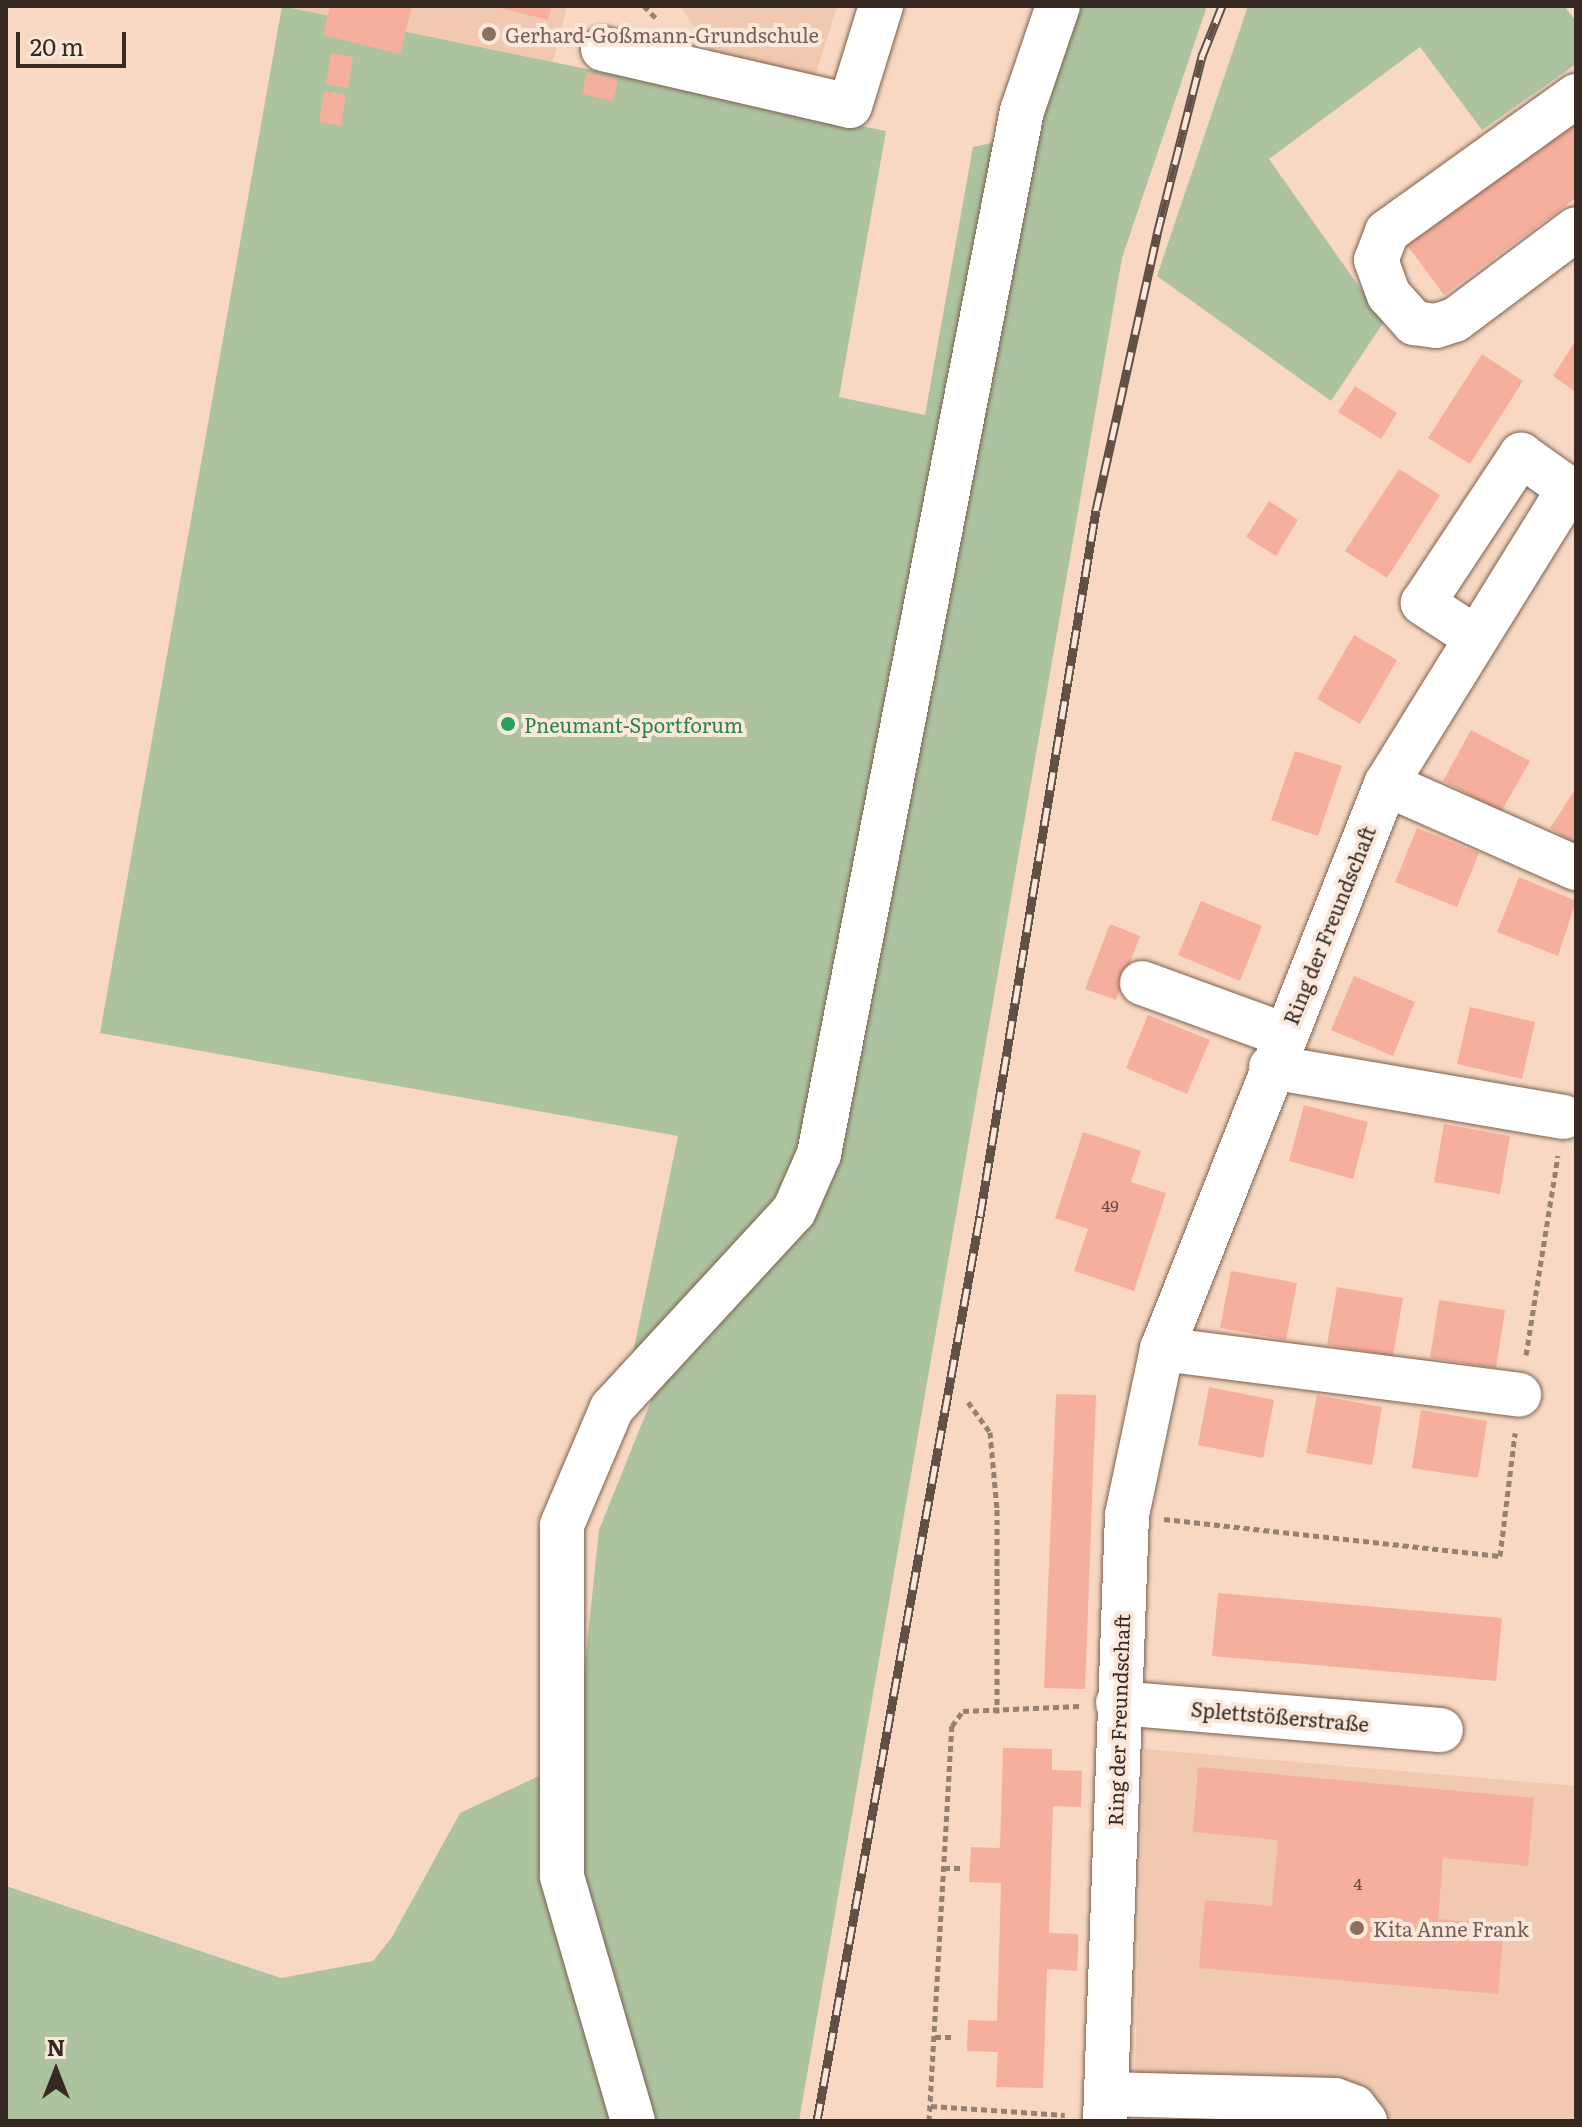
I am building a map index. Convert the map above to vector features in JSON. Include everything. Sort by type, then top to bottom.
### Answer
[{"type":"street","points":[[603,49],[850,106],[881,6]]},
{"type":"street","points":[[633,2121],[562,1876],[562,1525],[612,1408],[794,1211],[819,1154],[1022,111],[1058,6]]},
{"type":"street","points":[[1576,96],[1387,232],[1376,260],[1389,295],[1414,323],[1436,326],[1455,320],[1576,229]]},
{"type":"street","name":"Ring der Freundschaft","points":[[1105,2111],[1127,1515],[1162,1349],[1386,784],[1476,638],[1572,492],[1521,455],[1423,603],[1476,638]]},
{"type":"street","points":[[1386,784],[1576,868]]},
{"type":"street","points":[[1142,983],[1278,1051],[1564,1117]]},
{"type":"street","points":[[1162,1349],[1519,1395]]},
{"type":"street","name":"Splettstößerstraße","points":[[1118,1703],[1441,1730]]},
{"type":"street","points":[[1105,2111],[1335,2100],[1354,2107],[1365,2121]]},
{"type":"path","points":[[968,1402],[990,1432],[997,1509],[997,1713]]},
{"type":"path","points":[[929,2121],[952,1726],[963,1711],[997,1713],[1118,1703]]},
{"type":"path","points":[[944,1868],[962,1868]]},
{"type":"path","points":[[935,2037],[954,2037]]},
{"type":"path","points":[[931,2106],[1105,2111]]},
{"type":"shaded area","name":"Gerhard-Goßmann-Grundschule","points":[[283,6],[567,6],[553,62]]},
{"type":"shaded area","name":"Gerhard-Goßmann-Grundschule","points":[[680,6],[837,6],[814,80],[713,54]]},
{"type":"shaded area","name":"Kita Anne Frank","points":[[1144,1749],[1576,1786],[1576,2121],[1382,2121],[1148,2081],[1135,2070]]},
{"type":"green space","points":[[282,6],[886,131],[839,397],[925,415],[973,147],[1030,135],[1054,87],[1075,6],[1207,6],[1122,258],[799,2121],[6,2121],[6,1886],[281,1978],[373,1961],[392,1937],[460,1813],[575,1759],[599,1530],[667,1361],[630,1367],[678,1136],[100,1033]]},
{"type":"green space","points":[[1248,6],[1564,6],[1576,21],[1576,64],[1482,130],[1420,47],[1269,159],[1360,288],[1387,317],[1331,401],[1157,276]]},
{"type":"building","points":[[330,6],[412,6],[400,54],[323,35]]},
{"type":"building","points":[[492,6],[552,6],[548,20]]},
{"type":"building","points":[[331,53],[353,57],[348,88],[326,84]]},
{"type":"building","points":[[587,72],[618,79],[613,101],[582,94]]},
{"type":"building","points":[[324,91],[346,95],[341,126],[319,122]]},
{"type":"building","points":[[1576,123],[1576,198],[1444,295],[1407,245]]},
{"type":"building","points":[[1576,340],[1576,392],[1553,376]]},
{"type":"building","points":[[1482,354],[1523,381],[1470,464],[1428,438]]},
{"type":"building","points":[[1355,386],[1397,413],[1381,439],[1338,412]]},
{"type":"building","points":[[1399,469],[1440,495],[1387,578],[1345,551]]},
{"type":"building","points":[[1269,501],[1298,520],[1276,556],[1246,537]]},
{"type":"building","points":[[1354,635],[1397,660],[1360,724],[1317,699]]},
{"type":"building","points":[[1471,730],[1530,761],[1501,812],[1443,781]]},
{"type":"building","points":[[1295,751],[1342,766],[1318,836],[1271,820]]},
{"type":"building","points":[[1576,788],[1576,845],[1550,828]]},
{"type":"building","points":[[1417,828],[1479,853],[1457,907],[1395,882]]},
{"type":"building","points":[[1519,877],[1576,901],[1558,956],[1497,932]]},
{"type":"building","points":[[1201,901],[1262,926],[1240,981],[1178,955]]},
{"type":"building","points":[[1110,924],[1140,936],[1116,1000],[1085,989]]},
{"type":"building","points":[[1354,976],[1415,1002],[1393,1056],[1331,1030]]},
{"type":"building","points":[[1470,1007],[1535,1022],[1522,1079],[1457,1064]]},
{"type":"building","points":[[1148,1015],[1210,1040],[1187,1094],[1126,1068]]},
{"type":"building","points":[[1304,1105],[1368,1122],[1353,1179],[1289,1161]]},
{"type":"building","points":[[1444,1124],[1510,1136],[1500,1194],[1434,1182]]},
{"type":"building","points":[[1083,1132],[1141,1151],[1131,1182],[1166,1193],[1134,1291],[1074,1271],[1088,1229],[1055,1218]]},
{"type":"building","points":[[1231,1271],[1297,1283],[1286,1340],[1220,1328]]},
{"type":"building","points":[[1337,1287],[1403,1298],[1393,1356],[1327,1345]]},
{"type":"building","points":[[1439,1300],[1505,1310],[1496,1368],[1430,1358]]},
{"type":"building","points":[[1209,1387],[1274,1400],[1263,1458],[1198,1445]]},
{"type":"building","points":[[1056,1394],[1096,1395],[1085,1689],[1044,1688]]},
{"type":"building","points":[[1317,1395],[1382,1407],[1372,1465],[1306,1453]]},
{"type":"building","points":[[1421,1410],[1487,1421],[1478,1478],[1412,1468]]},
{"type":"building","points":[[1218,1593],[1502,1618],[1496,1681],[1212,1656]]},
{"type":"building","points":[[1003,1748],[1052,1749],[1052,1770],[1082,1771],[1081,1807],[1053,1806],[1049,1933],[1078,1934],[1078,1952],[1077,1971],[1047,1969],[1043,2088],[996,2087],[998,2052],[967,2051],[968,2020],[997,2021],[1001,1883],[969,1882],[971,1847],[1000,1848]]},
{"type":"building","points":[[1198,1767],[1534,1798],[1528,1866],[1443,1858],[1438,1919],[1504,1925],[1498,1994],[1199,1968],[1205,1900],[1272,1906],[1278,1840],[1193,1832]]},
{"type":"railway","points":[[817,2121],[980,1216],[1096,510],[1157,234],[1202,56],[1222,6]]},
{"type":"place","name":"Gerhard-Goßmann-Grundschule","points":[[489,34]]},
{"type":"place","name":"Pneumant-Sportforum","points":[[508,724]]},
{"type":"place","name":"Kita Anne Frank","points":[[1357,1928]]}]
